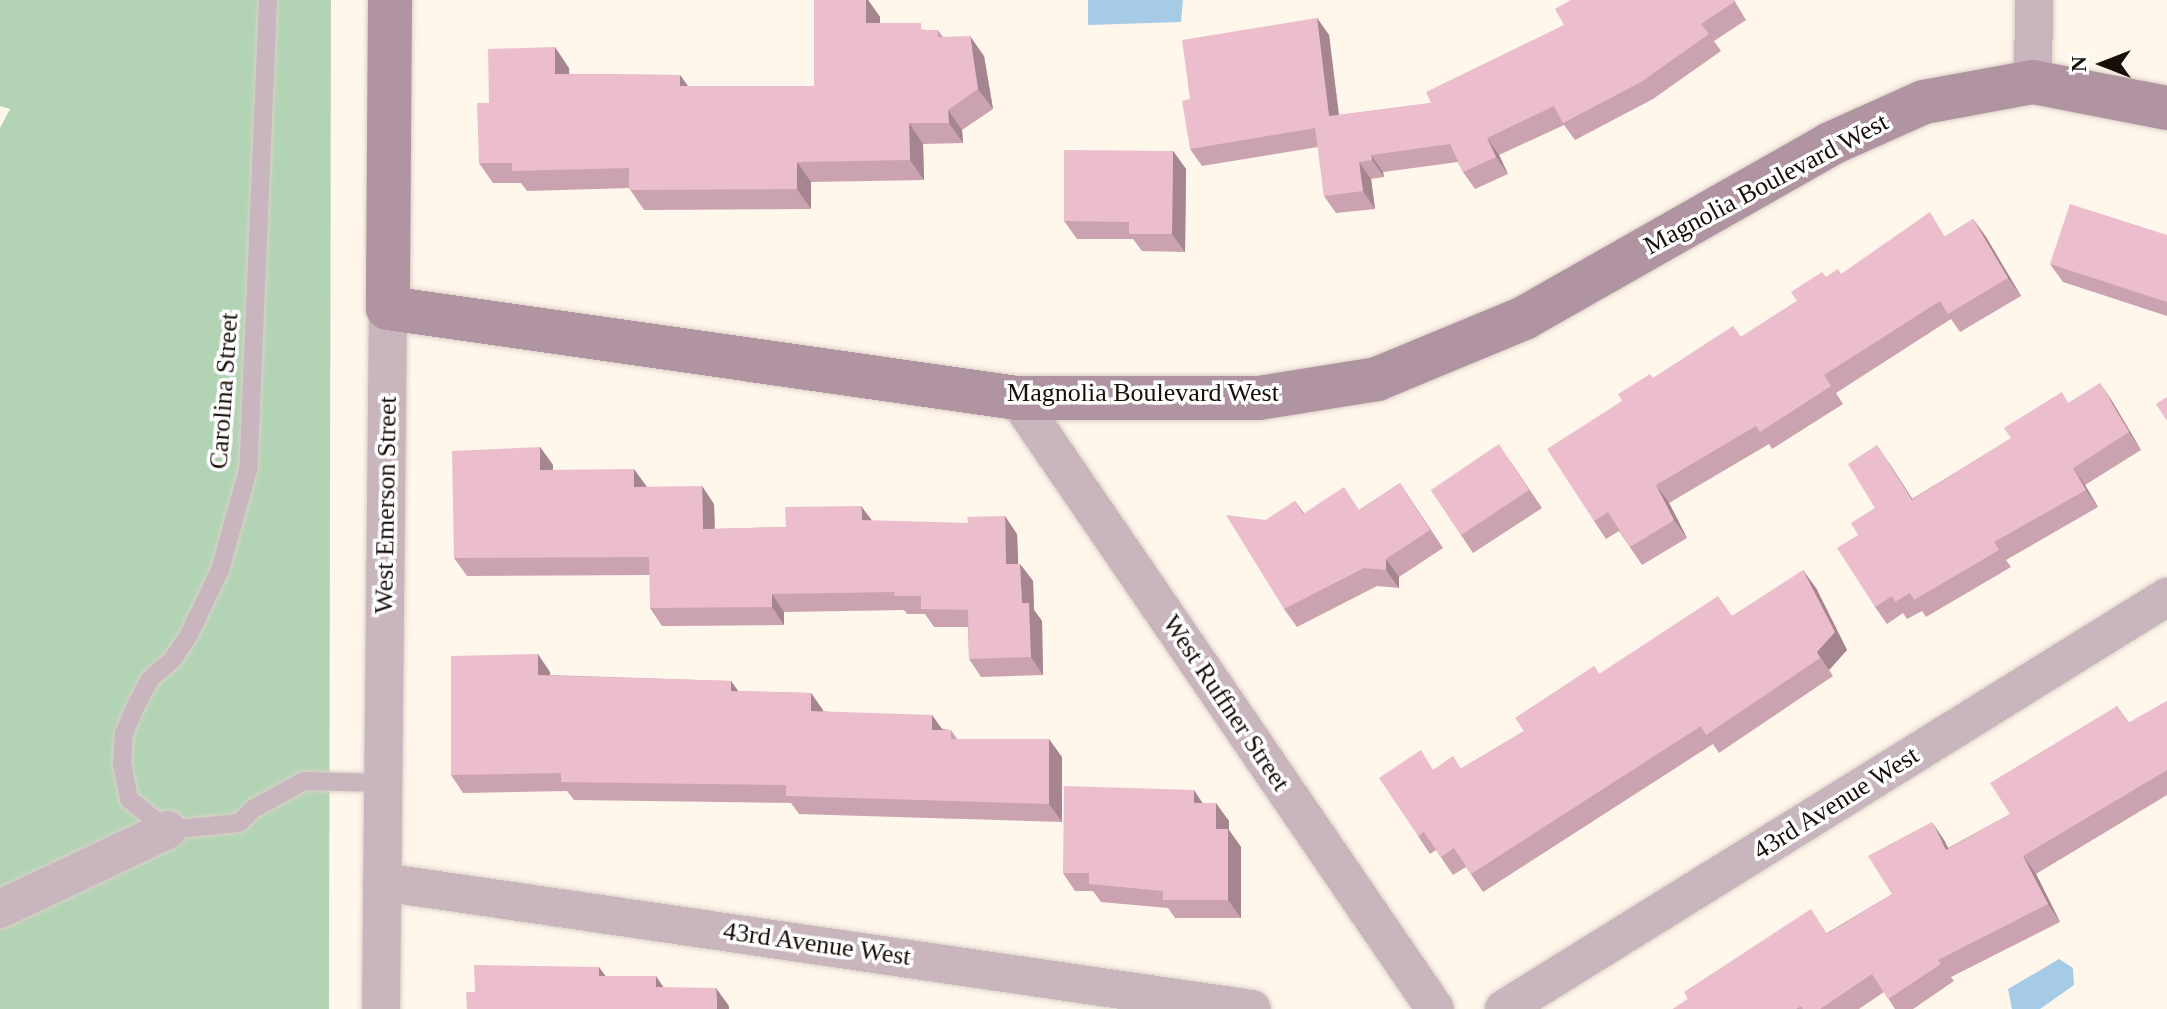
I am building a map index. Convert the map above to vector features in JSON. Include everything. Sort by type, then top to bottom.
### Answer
[{"type":"street","name":"West Emerson Street","points":[[381,1009],[390,0]]},
{"type":"street","points":[[2033,82],[2034,0]]},
{"type":"street","name":"Magnolia Boulevard West","points":[[388,308],[1017,398],[1259,398],[1377,379],[1524,318],[1830,144],[1924,102],[2033,82],[2167,108]]},
{"type":"street","name":"West Ruffner Street","points":[[1017,398],[1435,1009]]},
{"type":"street","name":"43rd Avenue West","points":[[1504,1009],[2167,597]]},
{"type":"street","points":[[0,909],[167,830]]},
{"type":"street","name":"43rd Avenue West","points":[[382,882],[1252,1009]]},
{"type":"lane","name":"Carolina Street","points":[[167,830],[129,799],[124,733],[150,679],[172,660],[189,635],[220,570],[248,470],[268,0]]},
{"type":"lane","points":[[167,830],[239,823],[253,809],[304,781],[383,783]]},
{"type":"green space","points":[[0,0],[331,0],[329,1009],[0,1009],[0,128],[10,109],[0,106]]},
{"type":"water","points":[[1088,0],[1183,0],[1181,22],[1088,25]]},
{"type":"water","points":[[2059,959],[2073,968],[2074,985],[2040,1009],[2012,1009],[2008,989]]},
{"type":"building","points":[[814,0],[866,0],[866,23],[921,23],[921,30],[938,30],[938,37],[970,36],[978,89],[948,110],[949,123],[909,123],[910,160],[797,162],[797,189],[629,190],[629,168],[512,171],[512,163],[479,163],[477,103],[489,103],[488,49],[555,47],[555,74],[680,75],[680,86],[814,86]]},
{"type":"building","points":[[1571,0],[1734,2],[1701,24],[1709,34],[1641,82],[1563,123],[1554,106],[1487,138],[1496,157],[1463,172],[1450,144],[1371,155],[1372,160],[1359,162],[1363,191],[1324,196],[1315,128],[1190,149],[1182,101],[1190,99],[1182,40],[1317,18],[1329,116],[1431,103],[1426,92],[1564,25],[1555,9]]},
{"type":"building","points":[[1064,150],[1173,151],[1172,234],[1129,234],[1129,222],[1064,221]]},
{"type":"building","points":[[2070,204],[2167,235],[2167,302],[2050,264]]},
{"type":"building","points":[[1930,212],[1945,237],[1973,219],[2008,278],[1948,314],[1940,301],[1824,375],[1831,386],[1760,432],[1756,426],[1656,485],[1674,520],[1630,547],[1608,512],[1594,521],[1547,449],[1622,401],[1618,394],[1650,374],[1653,378],[1733,326],[1741,337],[1797,301],[1791,292],[1822,272],[1826,277],[1838,269],[1841,274]]},
{"type":"building","points":[[2100,383],[2129,432],[2073,468],[2086,490],[1994,542],[1999,550],[1914,600],[1910,593],[1895,602],[1892,596],[1875,607],[1837,548],[1858,535],[1851,523],[1875,508],[1848,464],[1877,445],[1912,500],[2011,438],[2004,428],[2062,392],[2068,403]]},
{"type":"building","points":[[2167,397],[2167,421],[2156,404]]},
{"type":"building","points":[[1499,444],[1529,490],[1461,535],[1431,490]]},
{"type":"building","points":[[540,447],[540,470],[634,469],[634,487],[702,486],[703,529],[786,527],[785,507],[861,506],[862,520],[968,523],[967,517],[1005,516],[1006,564],[1020,564],[1022,603],[1029,603],[1031,657],[969,659],[968,610],[921,609],[921,596],[894,596],[895,592],[772,594],[772,607],[650,608],[649,557],[454,558],[452,451]]},
{"type":"building","points":[[1400,483],[1430,530],[1386,559],[1386,570],[1364,568],[1284,609],[1226,515],[1266,520],[1295,501],[1303,514],[1344,487],[1359,510]]},
{"type":"building","points":[[1803,570],[1835,632],[1817,652],[1820,658],[1706,735],[1701,726],[1471,874],[1454,848],[1441,857],[1424,832],[1418,836],[1379,778],[1421,750],[1433,770],[1453,756],[1461,769],[1524,731],[1515,718],[1594,666],[1599,674],[1718,596],[1732,616]]},
{"type":"building","points":[[538,654],[538,675],[731,681],[731,691],[811,693],[811,711],[932,715],[932,730],[951,730],[951,739],[1049,739],[1049,804],[786,796],[786,785],[561,782],[561,773],[451,775],[451,656]]},
{"type":"building","points":[[2167,701],[2167,770],[2023,856],[2048,904],[1938,960],[1941,964],[1888,999],[1872,974],[1820,1009],[1803,1009],[1801,1006],[1796,1009],[1673,1009],[1688,999],[1684,992],[1811,909],[1827,934],[1892,894],[1868,856],[1932,822],[1946,850],[2010,814],[1990,783],[2117,706],[2128,723]]},
{"type":"building","points":[[1064,786],[1194,790],[1194,803],[1216,803],[1216,829],[1228,829],[1228,900],[1163,900],[1163,891],[1089,884],[1089,873],[1063,873]]},
{"type":"building","points":[[474,965],[599,967],[599,976],[656,976],[656,987],[716,988],[717,1009],[467,1009],[466,992],[475,992]]}]
